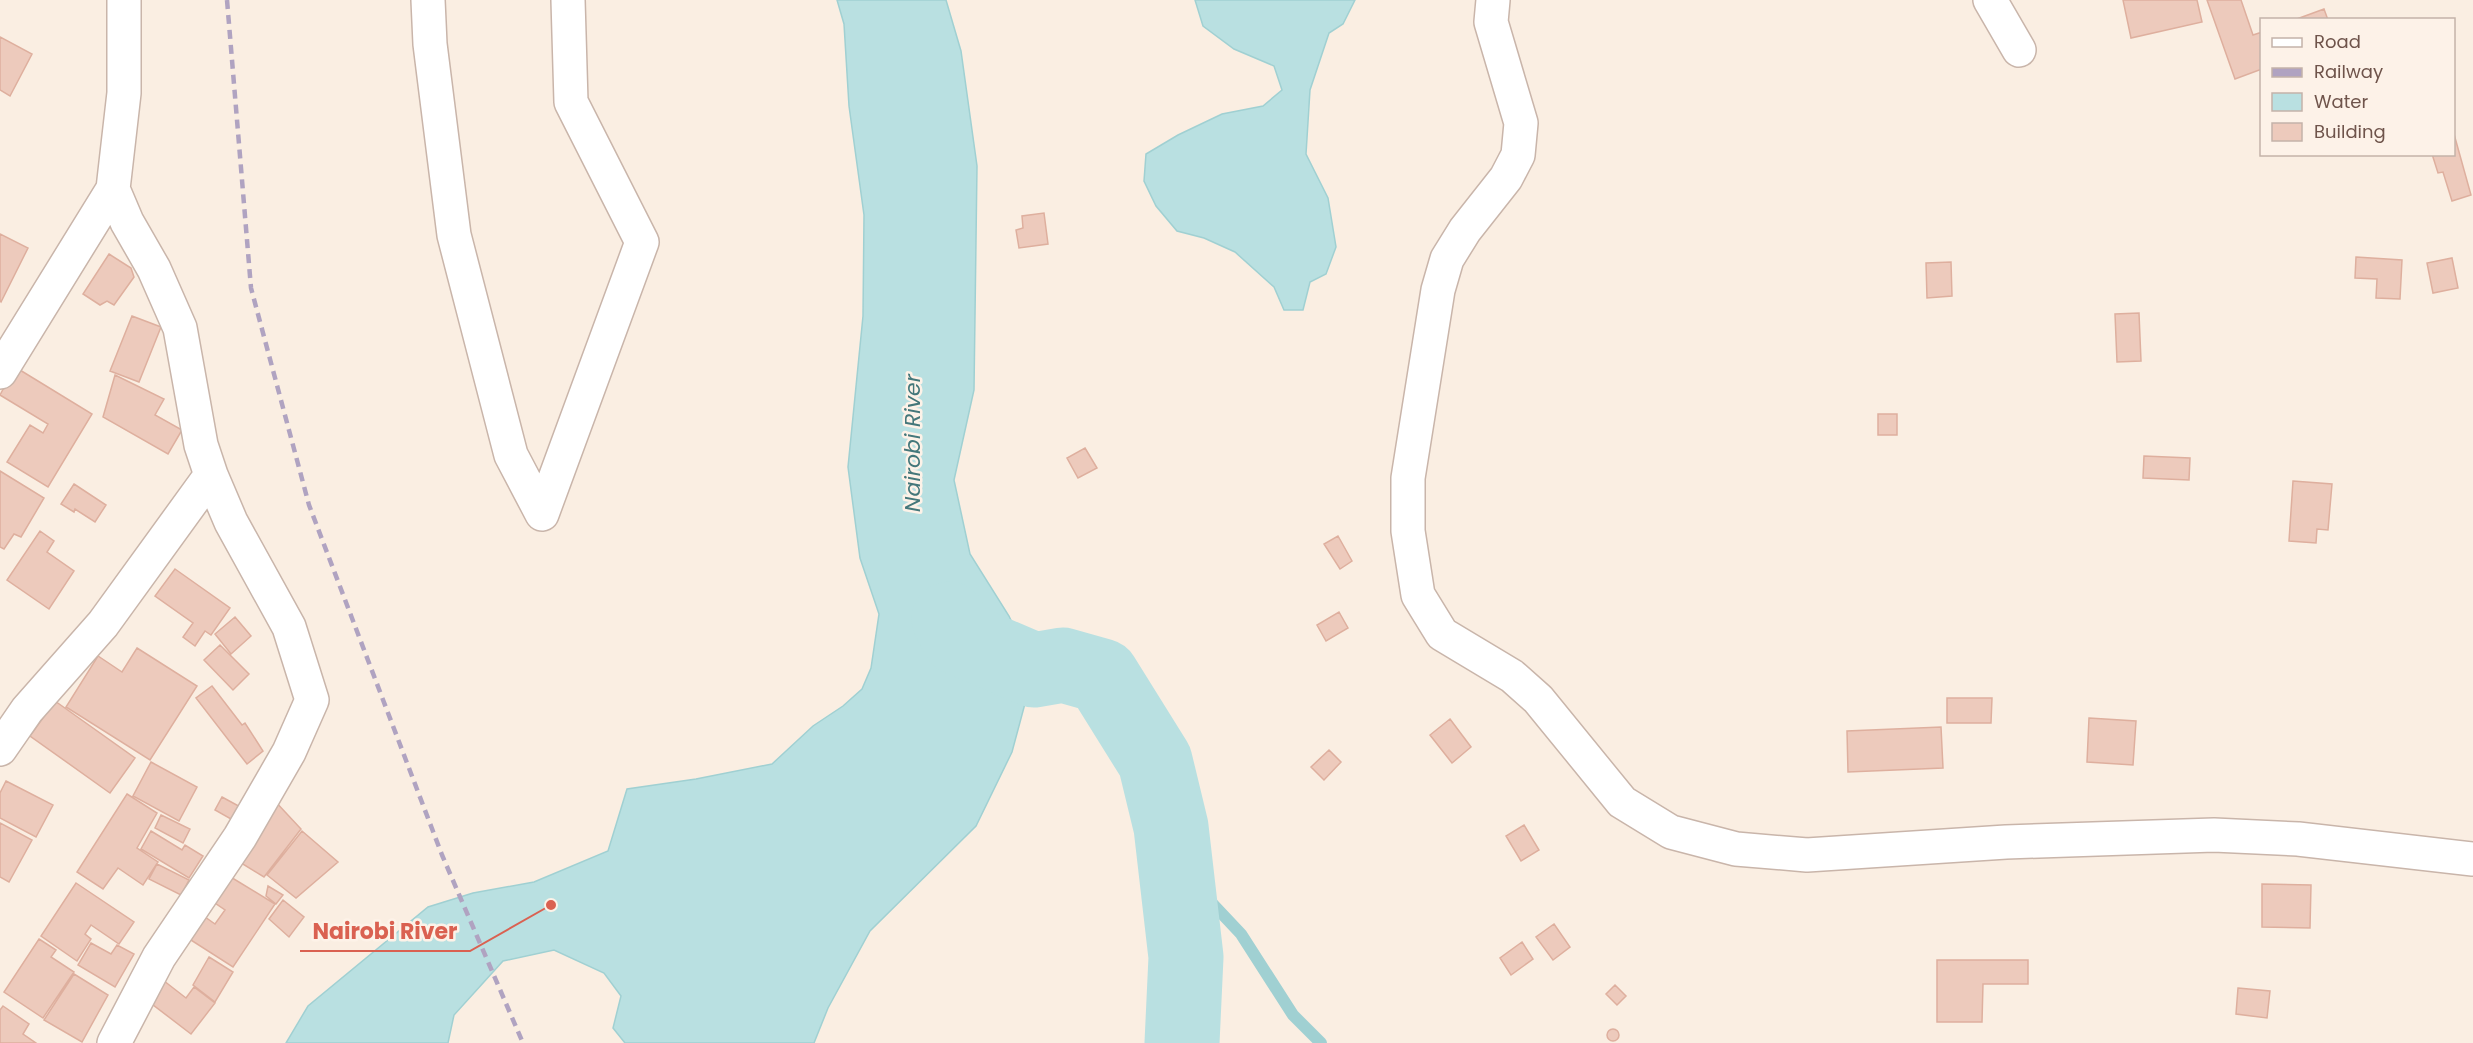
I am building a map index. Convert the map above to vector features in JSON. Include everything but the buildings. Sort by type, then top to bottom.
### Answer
[{"type":"street","points":[[0,372],[113,189],[124,93],[124,0]]},
{"type":"street","points":[[428,0],[430,44],[454,235],[511,455],[542,514],[642,242],[571,102],[568,0]]},
{"type":"street","points":[[1493,0],[1491,22],[1521,123],[1518,155],[1506,178],[1465,230],[1447,260],[1437,290],[1407,478],[1408,531],[1416,584],[1418,595],[1442,634],[1512,676],[1538,699],[1622,802],[1671,832],[1736,849],[1807,855],[2006,842],[2214,835],[2298,838],[2473,859]]},
{"type":"street","points":[[1990,0],[2019,50]]},
{"type":"street","points":[[113,189],[127,222],[154,269],[180,328],[201,445],[211,475],[231,522],[289,627],[312,700],[289,752],[240,837],[159,957],[114,1043]]},
{"type":"street","points":[[0,749],[27,710],[103,624],[211,475]]},
{"type":"water","points":[[837,0],[946,0],[961,51],[977,166],[974,390],[954,480],[970,554],[1009,616],[1034,670],[1012,752],[976,826],[870,931],[828,1008],[814,1043],[625,1043],[613,1028],[621,996],[604,973],[554,950],[503,961],[454,1015],[448,1043],[286,1043],[308,1006],[428,907],[473,893],[534,882],[608,851],[627,789],[696,779],[772,764],[813,726],[843,706],[862,689],[871,668],[879,614],[860,558],[848,467],[863,316],[864,215],[849,106],[844,24]]},
{"type":"water","points":[[1195,0],[1355,0],[1343,24],[1329,33],[1310,90],[1306,154],[1328,198],[1336,247],[1326,274],[1310,282],[1303,310],[1284,310],[1274,287],[1235,252],[1204,238],[1177,231],[1156,206],[1144,181],[1146,154],[1178,135],[1222,114],[1263,106],[1282,90],[1274,66],[1234,49],[1203,26]]},
{"type":"waterway","points":[[949,619],[959,638],[1034,670],[1063,665],[1102,676],[1155,761],[1171,827],[1186,957],[1182,1043]]},
{"type":"waterway","points":[[1176,865],[1241,934],[1293,1015],[1321,1043]]},
{"type":"railway","points":[[227,0],[251,288],[309,505],[442,855],[523,1043]]},
{"type":"place","name":"Nairobi River","points":[[551,905]]}]
